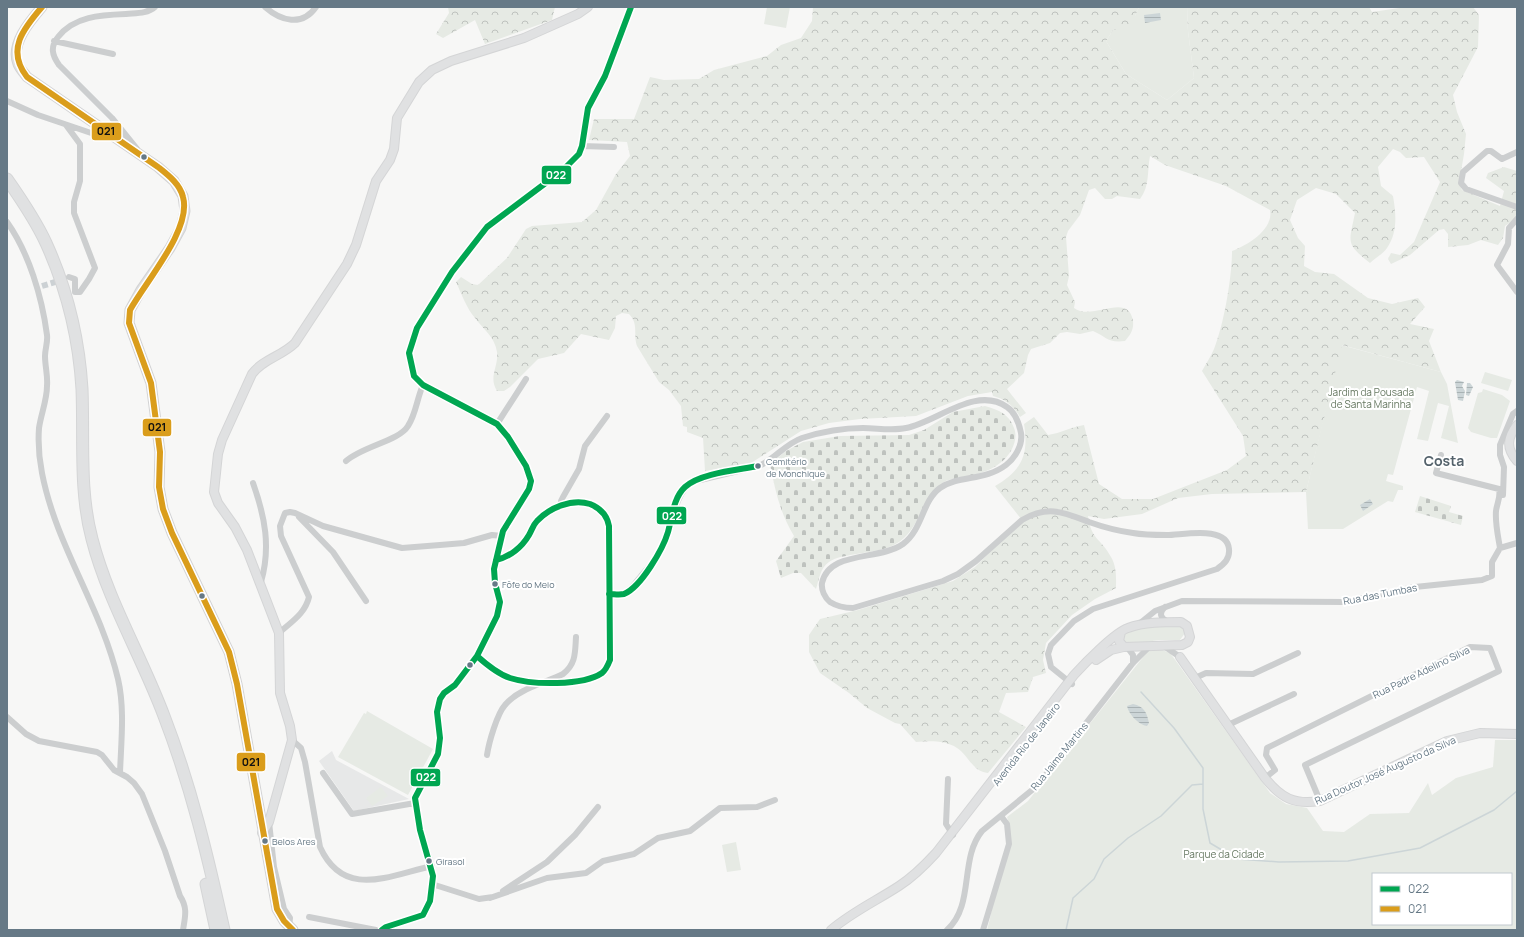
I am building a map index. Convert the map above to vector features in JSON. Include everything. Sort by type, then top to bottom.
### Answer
[{"type":"highway","points":[[7,179],[46,242],[64,287],[76,337],[82,387],[85,501],[92,539],[108,588],[164,714],[192,794],[224,930]]},
{"type":"highway","points":[[7,186],[41,243],[59,287],[71,334],[76,384],[80,500],[88,544],[98,574],[163,722],[181,774],[216,930]]},
{"type":"main road","points":[[42,7],[24,30],[18,42],[18,64],[27,78],[158,166],[174,181],[182,196],[185,211],[181,228],[170,248],[141,290],[130,310],[129,323],[151,383],[156,409],[160,452],[159,487],[163,509],[172,533],[229,652],[264,816],[262,833],[276,909],[279,916],[291,928]]},
{"type":"street","points":[[137,153],[137,148],[112,118],[59,65],[53,57],[52,49],[54,42],[63,30],[84,19],[100,16],[141,13],[150,11],[155,7]]},
{"type":"street","points":[[265,7],[279,17],[295,21],[313,12],[316,7]]},
{"type":"street","points":[[291,928],[290,918],[284,909],[264,816],[272,806],[292,740],[290,726],[280,693],[279,633],[247,550],[235,528],[218,503],[214,492],[218,454],[222,440],[252,374],[259,365],[287,350],[295,343],[347,264],[356,245],[376,181],[390,160],[394,149],[397,118],[419,82],[432,70],[451,61],[524,38],[578,14],[588,7]]},
{"type":"street","points":[[382,930],[386,927],[423,915],[435,885],[432,866],[421,834],[415,798],[438,754],[440,738],[437,712],[440,699],[444,693],[455,685],[477,656],[494,624],[499,609],[499,596],[494,574],[502,536],[507,523],[529,489],[531,481],[526,466],[508,437],[497,424],[423,385],[414,376],[410,365],[409,353],[412,340],[442,287],[487,228],[571,163],[578,154],[582,146],[588,108],[605,76],[631,7]]},
{"type":"street","points":[[54,42],[113,54]]},
{"type":"street","points":[[7,101],[38,115],[97,135],[106,132]]},
{"type":"street","points":[[66,125],[80,144],[80,181],[74,202],[74,213],[94,268],[89,279],[80,292],[75,292],[75,279],[69,277]]},
{"type":"street","points":[[582,146],[614,147]]},
{"type":"street","points":[[1517,152],[1502,159],[1491,151],[1487,150],[1463,172],[1461,183],[1466,189],[1494,197],[1517,207]]},
{"type":"street","points":[[1517,219],[1509,228],[1508,244],[1497,265],[1517,292]]},
{"type":"street","points":[[7,222],[26,254],[39,287],[47,336],[45,355],[47,387],[39,428],[39,453],[42,474],[63,542],[89,596],[111,655],[118,681],[121,730],[120,773]]},
{"type":"street","points":[[497,424],[526,378]]},
{"type":"street","points":[[346,460],[354,453],[401,433],[408,426],[423,385]]},
{"type":"street","points":[[609,594],[622,594],[630,590],[652,563],[666,538],[680,496],[685,487],[692,482],[759,466],[769,462],[790,444],[802,438],[841,430],[904,429],[928,421],[956,407],[973,402],[989,400],[1001,403],[1012,411],[1020,424],[1022,437],[1019,450],[1013,458],[1006,465],[987,475],[949,483],[939,488],[933,495],[916,530],[910,538],[903,544],[883,554],[838,562],[829,568],[824,576],[822,585],[823,593],[835,606],[853,608],[943,581],[968,569],[1022,520],[1033,514],[1044,511],[1056,511],[1107,528],[1132,533],[1168,535],[1210,533],[1224,539],[1229,549],[1229,557],[1224,564],[1217,569],[1093,608],[1074,621],[1052,645],[1048,654],[1051,667],[1070,683],[1086,662],[1126,628],[1137,625],[1168,622],[1181,622],[1187,626],[1190,637],[1188,642],[1182,645],[1180,657],[1170,649],[1160,644]]},
{"type":"street","points":[[1498,503],[1503,494],[1504,467],[1500,445],[1513,414],[1517,411]]},
{"type":"street","points":[[562,505],[561,501],[579,468],[585,446],[607,416]]},
{"type":"street","points":[[1517,425],[1510,433],[1508,444],[1517,461]]},
{"type":"street","points":[[1441,455],[1436,473],[1499,489],[1500,495],[1496,510],[1496,524],[1500,548],[1517,543]]},
{"type":"street","points":[[253,483],[264,516],[266,531],[266,554],[260,582]]},
{"type":"street","points":[[477,656],[484,663],[510,679],[559,682],[595,676],[603,672],[607,667],[611,654],[608,519],[604,512],[588,502],[576,502],[562,505],[538,520],[524,541],[505,558],[496,560]]},
{"type":"street","points":[[279,633],[300,615],[307,605],[309,597],[281,536],[280,526],[285,513],[295,513],[324,526],[402,548],[446,545],[492,536],[502,536]]},
{"type":"street","points":[[295,513],[333,552],[366,601]]},
{"type":"street","name":"Rua das Tumbas","points":[[1165,607],[1182,601],[1192,600],[1344,602],[1424,585],[1482,580],[1492,576],[1492,562],[1500,548]]},
{"type":"street","points":[[1165,607],[1161,611],[1161,615],[1162,619],[1168,622]]},
{"type":"street","points":[[1137,625],[1155,611],[1165,607]]},
{"type":"street","points":[[1121,632],[1119,641],[1133,656],[1133,663]]},
{"type":"street","points":[[487,755],[500,713],[505,704],[516,696],[563,674],[573,664],[576,637]]},
{"type":"street","name":"Avenida Rio de Janeiro","points":[[831,930],[858,910],[899,886],[919,871],[952,834],[1070,683],[1102,654],[1111,650],[1125,647],[1160,644],[1182,645]]},
{"type":"street","name":"Rua Jaime Martins","points":[[947,930],[958,915],[962,903],[971,850],[977,837],[1037,786],[1133,663],[1151,645]]},
{"type":"street","name":"Rua Padre Adelino Silva","points":[[1265,778],[1275,770],[1266,756],[1267,748],[1470,647],[1490,648],[1499,671],[1305,765],[1320,801]]},
{"type":"street","points":[[1195,678],[1206,673],[1253,674],[1298,653]]},
{"type":"street","name":"Rua Doutor José Augusto da Silva","points":[[1180,657],[1274,790],[1289,800],[1307,803],[1320,801],[1447,740],[1480,733],[1517,734]]},
{"type":"street","points":[[1228,725],[1294,694]]},
{"type":"street","points":[[7,717],[26,734],[39,741],[97,752],[102,755],[114,770],[134,783],[142,794],[165,851],[180,896],[186,908],[183,930]]},
{"type":"street","points":[[292,740],[301,748],[305,762],[320,847],[326,859],[334,868],[351,878],[364,881],[379,879],[432,866]]},
{"type":"street","points":[[323,773],[352,814],[415,804]]},
{"type":"street","points":[[948,779],[946,824],[952,834]]},
{"type":"street","points":[[435,885],[468,897],[479,899],[490,898],[536,881],[586,872],[603,861],[634,854],[658,838],[690,831],[720,808],[757,807],[775,800]]},
{"type":"street","points":[[490,898],[547,862],[575,835],[598,807]]},
{"type":"street","points":[[982,930],[1009,844],[1007,824],[1001,816]]},
{"type":"street","points":[[309,917],[376,930]]},
{"type":"shaded area","points":[[1160,13],[1161,20],[1145,23],[1144,15]]},
{"type":"shaded area","points":[[1457,380],[1464,382],[1462,386],[1465,391],[1463,401],[1458,400],[1455,382]]},
{"type":"shaded area","points":[[1467,383],[1470,383],[1473,387],[1469,396],[1466,395]]},
{"type":"shaded area","points":[[1370,499],[1373,504],[1363,511],[1360,505]]},
{"type":"shaded area","points":[[1133,704],[1140,706],[1144,710],[1149,723],[1147,726],[1138,722],[1130,713],[1127,706]]},
{"type":"shaded area","points":[[332,751],[336,760],[409,799],[354,811],[319,761]]},
{"type":"green space","points":[[448,7],[555,7],[552,20],[485,44],[475,20],[443,38],[436,34],[449,13]]},
{"type":"green space","points":[[767,7],[790,7],[786,28],[764,24]]},
{"type":"green space","points":[[813,7],[1139,7],[1135,16],[1136,28],[1113,30],[1106,41],[1126,74],[1167,100],[1194,78],[1188,31],[1187,7],[1369,7],[1372,12],[1406,7],[1473,7],[1479,15],[1478,47],[1453,95],[1457,112],[1466,134],[1459,183],[1462,190],[1500,206],[1504,191],[1486,178],[1488,173],[1504,167],[1517,171],[1517,218],[1505,226],[1503,238],[1498,245],[1481,240],[1468,245],[1448,247],[1448,234],[1444,229],[1439,230],[1410,255],[1391,264],[1388,259],[1391,253],[1400,255],[1414,242],[1440,182],[1424,157],[1406,158],[1400,152],[1393,149],[1378,167],[1381,186],[1393,196],[1395,209],[1395,229],[1391,242],[1387,248],[1370,263],[1356,251],[1351,242],[1351,231],[1355,213],[1336,194],[1316,188],[1297,200],[1290,220],[1298,238],[1305,246],[1304,266],[1315,272],[1334,274],[1368,298],[1392,304],[1418,298],[1425,307],[1410,324],[1434,329],[1429,341],[1441,372],[1342,345],[1306,492],[1212,494],[1178,498],[1142,514],[1104,519],[1088,516],[1091,530],[1113,561],[1116,572],[1116,588],[1095,599],[1072,615],[1046,643],[1043,660],[1046,673],[1033,677],[1028,692],[1006,693],[999,712],[1026,727],[988,773],[978,770],[961,751],[952,745],[926,741],[916,742],[900,724],[895,723],[867,708],[849,693],[820,673],[809,652],[809,635],[820,619],[858,610],[953,581],[975,567],[1022,520],[995,486],[1012,474],[1022,461],[1025,445],[1024,424],[1034,417],[1048,435],[1084,425],[1099,484],[1122,499],[1153,499],[1227,470],[1246,456],[1243,436],[1202,371],[1214,349],[1221,327],[1229,287],[1232,251],[1245,245],[1264,230],[1268,224],[1270,210],[1226,186],[1165,165],[1150,156],[1147,184],[1140,199],[1117,196],[1112,199],[1105,199],[1095,188],[1089,190],[1080,215],[1068,231],[1066,237],[1069,276],[1067,285],[1075,302],[1074,308],[1081,311],[1090,312],[1117,307],[1124,308],[1130,312],[1133,321],[1131,332],[1125,341],[1114,341],[1093,331],[1080,334],[1067,332],[1060,333],[1050,343],[1031,349],[1024,373],[1007,389],[1026,413],[1020,417],[1012,406],[993,396],[992,392],[968,396],[916,416],[860,419],[829,423],[801,431],[751,463],[705,471],[703,438],[687,432],[687,427],[683,426],[681,406],[669,390],[659,382],[637,346],[635,325],[629,314],[622,313],[616,316],[615,328],[609,340],[581,334],[564,353],[538,359],[510,387],[504,391],[497,391],[493,381],[497,362],[496,347],[494,342],[469,310],[456,282],[461,277],[472,284],[478,285],[507,258],[526,229],[532,226],[582,222],[596,210],[616,174],[630,156],[627,142],[589,140],[594,119],[634,119],[650,77],[664,80],[699,79],[714,70],[767,56],[781,45],[801,38],[812,21]]},
{"type":"green space","points":[[1139,7],[1187,7],[1188,31],[1194,78],[1167,100],[1126,74],[1106,41],[1113,30],[1135,16]]},
{"type":"green space","name":"Jardim da Pousada de Santa Marinha","points":[[1341,345],[1441,372],[1447,384],[1458,443],[1441,438],[1449,406],[1438,403],[1428,441],[1417,439],[1429,391],[1417,387],[1393,475],[1388,474],[1386,481],[1403,486],[1403,490],[1398,490],[1393,502],[1388,501],[1343,529],[1308,529],[1306,492]]},
{"type":"green space","points":[[1485,372],[1512,380],[1508,391],[1481,383]]},
{"type":"green space","points":[[1483,389],[1502,395],[1510,401],[1497,438],[1491,438],[1471,432],[1468,428],[1478,393],[1482,392]]},
{"type":"green space","name":"Cemitério de Monchique","points":[[985,406],[1003,413],[1012,423],[1015,431],[1013,447],[1003,461],[983,472],[944,482],[930,497],[915,524],[903,539],[887,548],[842,557],[829,562],[822,571],[816,589],[801,573],[793,573],[781,578],[776,561],[794,536],[785,519],[779,501],[770,464],[786,451],[803,442],[840,436],[909,435],[924,430],[953,412]]},
{"type":"green space","points":[[1420,496],[1451,506],[1449,512],[1463,516],[1461,525],[1415,512]]},
{"type":"green space","points":[[1180,625],[1184,628],[1185,633],[1180,640],[1158,640],[1130,645],[1123,641],[1123,634],[1143,627]]},
{"type":"green space","name":"Parque da Cidade","points":[[1157,648],[1170,653],[1270,793],[1286,804],[1307,808],[1323,831],[1344,832],[1370,814],[1409,813],[1428,783],[1432,795],[1456,778],[1493,767],[1495,740],[1517,740],[1517,930],[987,930],[999,881],[1008,854],[1010,836],[1007,817],[1028,801],[1148,651]]},
{"type":"green space","points":[[367,711],[433,749],[408,795],[338,757],[364,713],[366,714]]},
{"type":"green space","points":[[381,787],[388,796],[372,806],[366,798]]},
{"type":"green space","points":[[736,842],[741,870],[727,872],[722,845]]},
{"type":"waterway","points":[[1141,692],[1174,728],[1203,768],[1203,784]]},
{"type":"waterway","points":[[1066,930],[1073,898],[1094,879],[1104,859],[1128,838],[1161,816],[1192,785],[1203,784],[1203,809],[1210,843],[1237,859],[1279,862],[1348,861],[1420,848],[1494,810],[1517,791]]},
{"type":"tunnel","points":[[42,286],[62,280]]},
{"type":"transit line","name":"021","points":[[42,7],[23,32],[18,49],[18,58],[27,77],[158,167],[176,184],[183,197],[184,210],[181,224],[166,255],[130,310],[129,323],[151,383],[160,452],[159,487],[163,509],[172,533],[229,652],[237,684],[277,909],[284,921],[293,930]]},
{"type":"transit line","name":"022","points":[[382,930],[386,927],[423,915],[430,901],[433,876],[420,830],[415,798],[438,754],[440,738],[437,712],[440,699],[444,693],[455,685],[477,656],[497,616],[500,602],[495,583],[494,569],[503,531],[529,489],[531,481],[526,466],[508,437],[497,424],[423,385],[414,376],[409,353],[417,328],[452,272],[487,227],[563,170],[579,154],[582,146],[588,108],[605,76],[631,7]]},
{"type":"transit line","name":"022","points":[[609,594],[624,594],[631,590],[644,576],[661,548],[668,532],[675,502],[685,487],[692,482],[709,475],[758,466]]},
{"type":"transit line","name":"022","points":[[477,656],[493,669],[510,678],[544,683],[570,682],[593,677],[602,673],[610,660],[609,526],[607,518],[600,510],[583,502],[568,503],[554,508],[542,516],[534,524],[530,533],[519,547],[506,557],[496,560]]},
{"type":"place","name":"Cemitério de Monchique","points":[[758,466]]},
{"type":"place","name":"Fôfe do Meio","points":[[495,584]]},
{"type":"place","name":"Belos Ares","points":[[265,841]]},
{"type":"place","name":"Girasol","points":[[429,861]]},
{"type":"district","name":"Costa","points":[[1444,460]]}]
